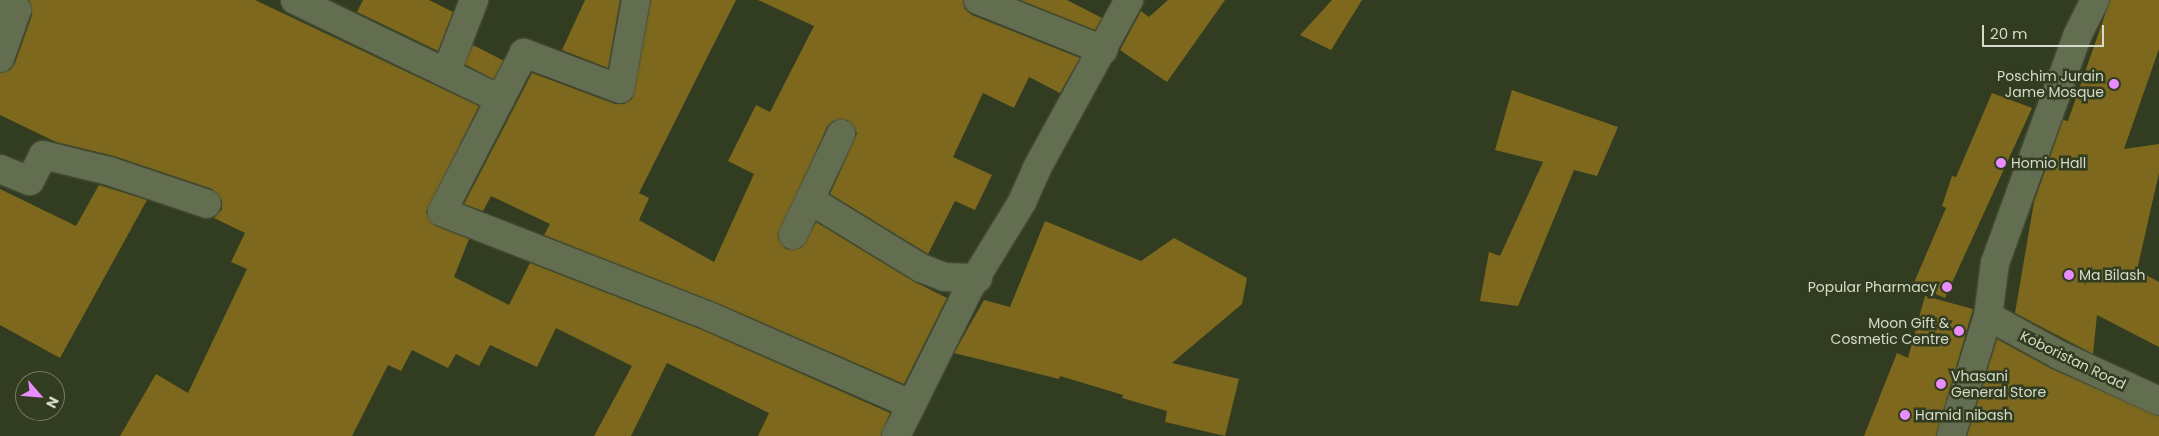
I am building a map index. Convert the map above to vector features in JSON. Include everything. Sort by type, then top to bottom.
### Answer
[{"type":"street","points":[[0,58],[17,10],[1,0]]},
{"type":"street","points":[[295,0],[500,99]]},
{"type":"street","points":[[446,73],[474,0]]},
{"type":"street","points":[[636,0],[620,89],[524,53],[442,212],[710,317],[912,405]]},
{"type":"street","points":[[978,0],[1103,50]]},
{"type":"street","points":[[896,436],[970,287],[978,278],[1129,0]]},
{"type":"street","points":[[1951,436],[1988,316],[1995,263],[2077,36],[2095,0]]},
{"type":"street","points":[[793,235],[841,134]]},
{"type":"street","points":[[0,168],[30,181],[43,155],[109,170],[207,204]]},
{"type":"street","points":[[810,200],[921,268],[944,277],[978,278]]},
{"type":"street","name":"Koboristan Road","points":[[1988,316],[2059,355],[2159,401]]},
{"type":"building","points":[[29,0],[255,0],[479,106],[426,213],[436,226],[469,239],[454,277],[509,305],[530,263],[705,331],[890,413],[881,436],[758,436],[769,413],[667,363],[631,436],[594,436],[632,366],[556,328],[537,367],[490,345],[479,366],[456,354],[448,368],[412,350],[401,371],[388,365],[352,436],[120,436],[156,374],[188,393],[247,269],[231,262],[245,233],[214,218],[222,209],[222,201],[212,189],[114,156],[56,142],[0,115],[0,73],[10,70],[15,63],[32,15]]},
{"type":"building","points":[[363,0],[429,0],[453,12],[438,51],[357,12]]},
{"type":"building","points":[[585,0],[620,0],[608,68],[562,50]]},
{"type":"building","points":[[651,0],[736,0],[639,193],[649,198],[639,220],[714,262],[754,174],[728,161],[756,105],[770,112],[814,26],[758,0],[963,0],[965,9],[972,15],[1080,58],[1060,93],[1029,77],[1014,108],[983,93],[953,157],[992,175],[975,210],[955,201],[928,254],[830,194],[857,133],[847,120],[833,121],[827,127],[778,237],[786,249],[801,248],[816,222],[913,281],[947,298],[904,384],[717,303],[544,235],[550,224],[491,196],[483,211],[464,204],[532,73],[615,104],[624,104],[632,99]]},
{"type":"building","points":[[1020,0],[1067,0],[1102,18],[1095,30]]},
{"type":"building","points":[[1168,0],[1225,0],[1167,82],[1120,50],[1141,11],[1149,17]]},
{"type":"building","points":[[1332,0],[1362,0],[1331,50],[1300,35]]},
{"type":"building","points":[[2110,0],[2159,0],[2159,49],[2124,149],[2159,144],[2159,173],[2137,270],[2159,282],[2159,347],[2097,315],[2093,354],[2015,313],[2034,202],[2063,120],[2068,121]]},
{"type":"building","points":[[473,45],[503,60],[494,79],[463,64]]},
{"type":"building","points":[[1512,90],[1618,127],[1597,176],[1574,170],[1518,306],[1480,301],[1489,252],[1500,256],[1543,162],[1495,150]]},
{"type":"building","points":[[1992,93],[2032,108],[1945,298],[1913,285],[1946,208],[1942,206],[1952,176],[1956,177]]},
{"type":"building","points":[[99,185],[147,200],[60,358],[0,325],[0,189],[76,226]]},
{"type":"building","points":[[1045,221],[1141,261],[1174,238],[1247,278],[1242,304],[1172,363],[1239,379],[1225,436],[1165,422],[1167,411],[1122,398],[1123,395],[1060,376],[1059,379],[954,353],[984,300],[1010,307]]},
{"type":"building","points":[[1925,296],[1973,309],[1936,436],[1864,436],[1897,353],[1908,358]]},
{"type":"building","points":[[1997,339],[2052,369],[2159,416],[2159,436],[1967,436]]},
{"type":"place","name":"Poschim Jurain Jame Mosque","points":[[2114,84]]},
{"type":"place","name":"Homio Hall","points":[[2001,163]]},
{"type":"place","name":"Ma Bilash","points":[[2069,275]]},
{"type":"place","name":"Popular Pharmacy","points":[[1947,287]]},
{"type":"place","name":"Moon Gift & Cosmetic Centre","points":[[1959,331]]},
{"type":"place","name":"Vhasani General Store","points":[[1941,384]]},
{"type":"place","name":"Hamid nibash","points":[[1905,415]]}]
